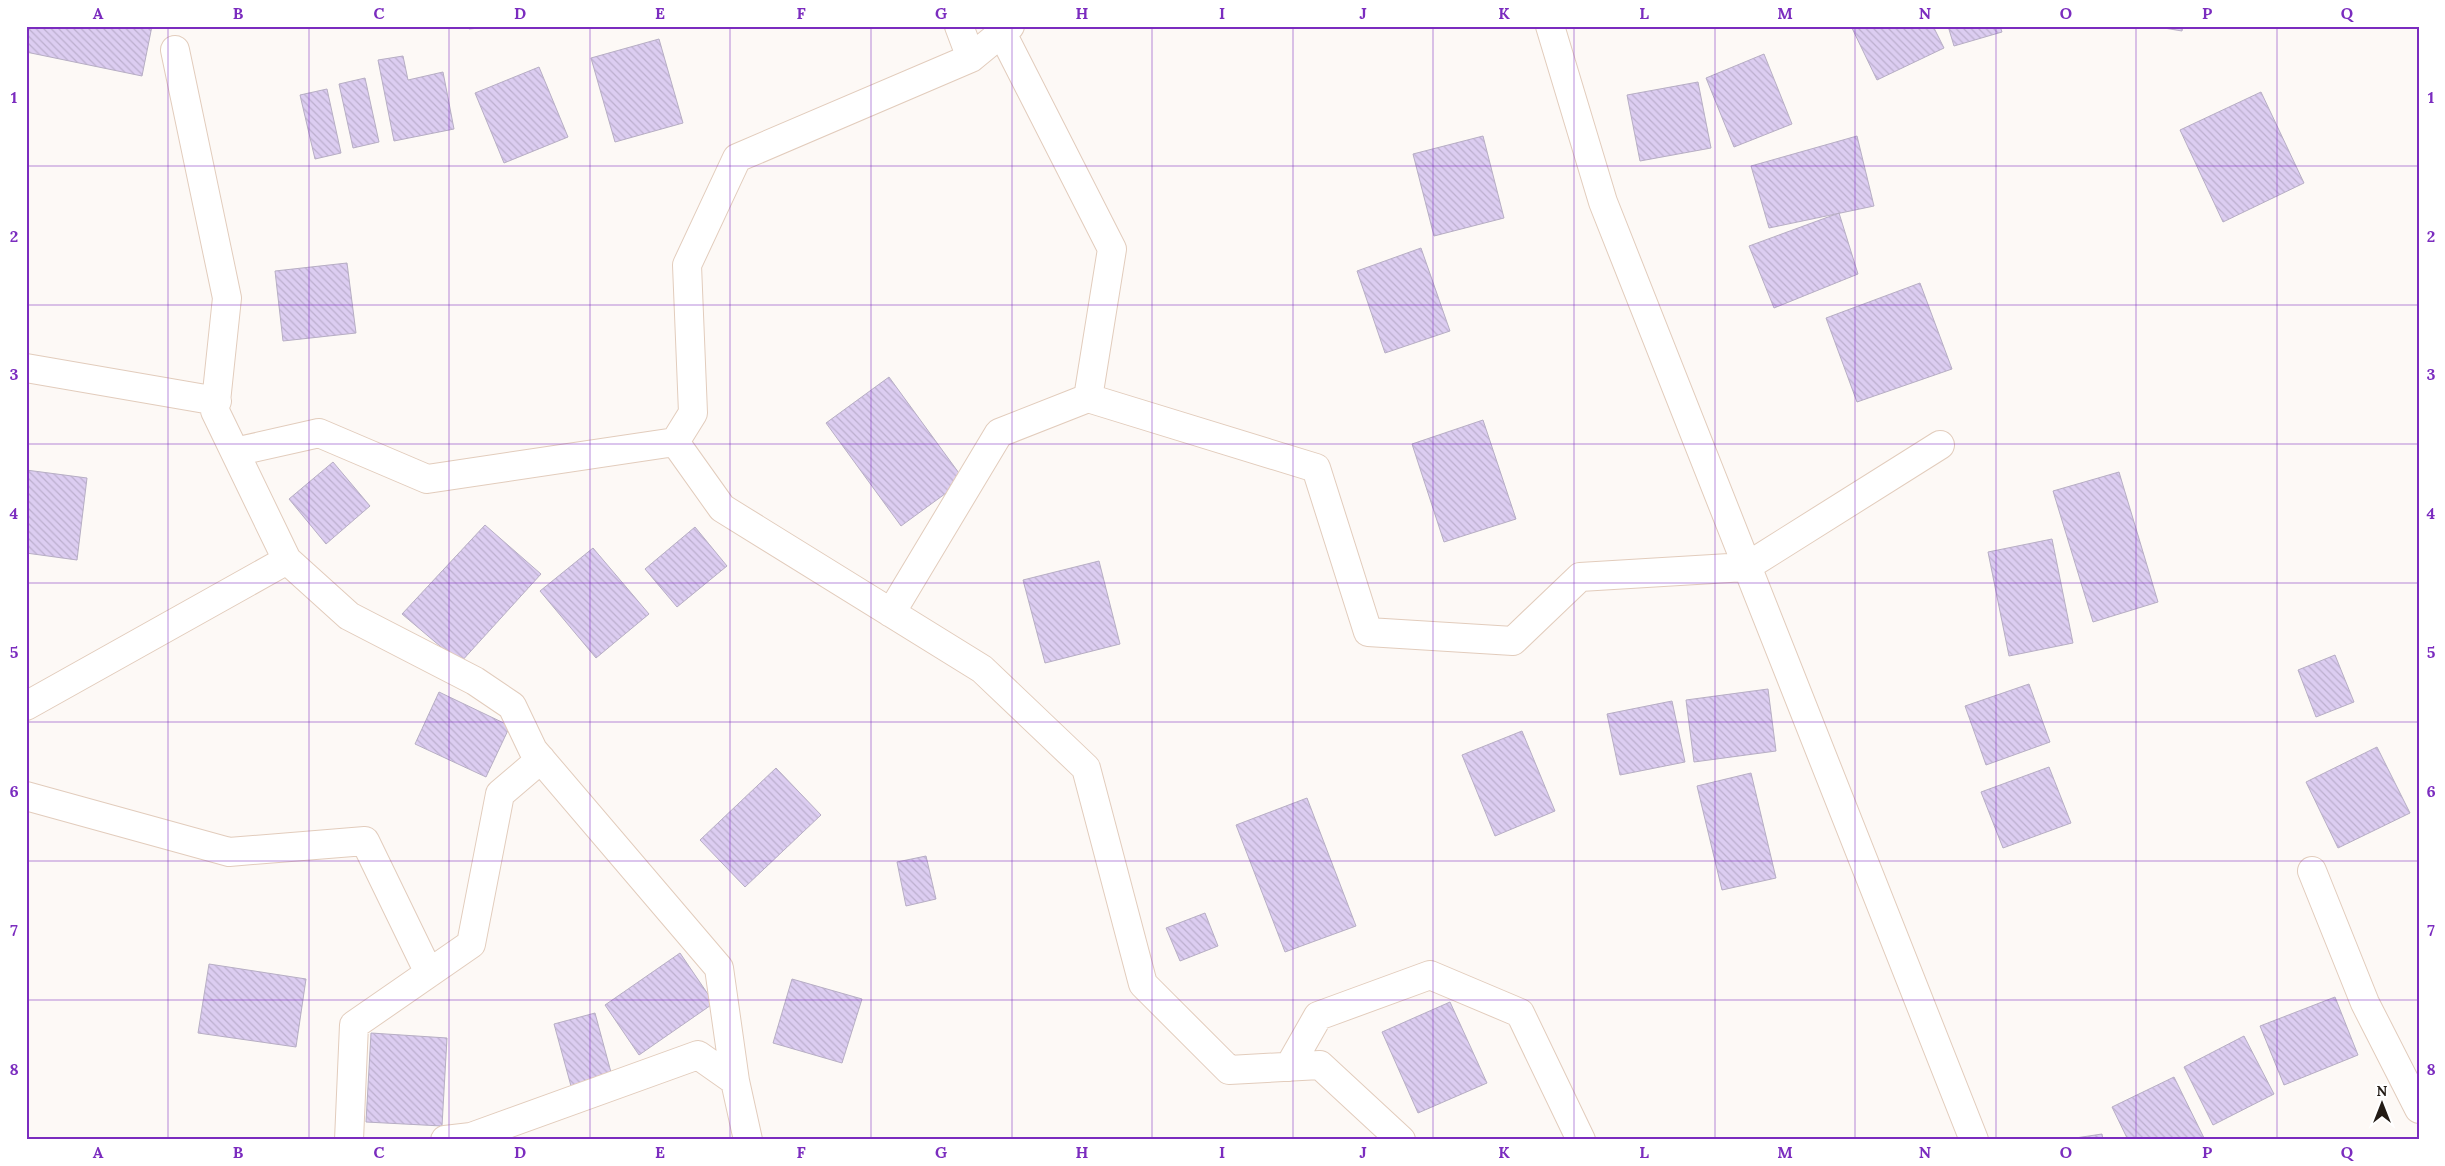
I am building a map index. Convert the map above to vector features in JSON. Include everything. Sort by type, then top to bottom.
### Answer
[{"type":"street","points":[[959,26],[971,58]]},
{"type":"street","points":[[1550,26],[1603,202],[1974,1140]]},
{"type":"street","points":[[676,442],[693,413],[687,265],[737,158],[971,58],[1006,29],[1112,249],[1088,398]]},
{"type":"street","points":[[175,50],[227,298],[216,412],[287,560],[349,616],[475,681],[512,706],[533,750],[719,968],[735,1081],[748,1140]]},
{"type":"street","points":[[26,368],[217,401]]},
{"type":"street","points":[[891,613],[999,433],[1088,398],[1316,468],[1368,632],[1513,641],[1580,577],[1746,567],[1940,445]]},
{"type":"street","points":[[235,452],[320,433],[427,479],[676,442]]},
{"type":"street","points":[[676,442],[722,508],[982,669],[1086,768],[1143,984],[1229,1070],[1320,1065],[1401,1140]]},
{"type":"street","points":[[26,706],[287,560]]},
{"type":"street","points":[[349,1140],[354,1025],[471,944],[500,794],[541,759]]},
{"type":"street","points":[[26,796],[229,852],[365,840],[429,973]]},
{"type":"street","points":[[2312,871],[2366,1003],[2419,1109]]},
{"type":"street","points":[[1290,1067],[1318,1016],[1430,975],[1520,1013],[1582,1140]]},
{"type":"street","points":[[445,1140],[471,1137],[698,1055],[735,1081]]},
{"type":"building","points":[[26,26],[152,26],[142,76],[26,52]]},
{"type":"building","points":[[469,26],[501,26],[469,29]]},
{"type":"building","points":[[1851,26],[1933,26],[1944,48],[1877,80]]},
{"type":"building","points":[[1948,26],[2000,26],[2002,32],[1954,46]]},
{"type":"building","points":[[2152,26],[2183,26],[2182,31]]},
{"type":"building","points":[[659,39],[683,123],[615,142],[591,58]]},
{"type":"building","points":[[1764,54],[1792,124],[1734,147],[1706,78]]},
{"type":"building","points":[[403,56],[408,80],[443,72],[454,129],[394,141],[378,60]]},
{"type":"building","points":[[539,67],[568,137],[504,163],[475,93]]},
{"type":"building","points":[[365,78],[379,142],[353,148],[339,84]]},
{"type":"building","points":[[1698,82],[1711,148],[1640,161],[1627,95]]},
{"type":"building","points":[[327,89],[341,153],[315,159],[300,95]]},
{"type":"building","points":[[2261,92],[2304,183],[2223,222],[2180,130]]},
{"type":"building","points":[[1483,136],[1504,218],[1434,236],[1413,154]]},
{"type":"building","points":[[1857,136],[1874,206],[1769,228],[1751,166]]},
{"type":"building","points":[[1839,213],[1858,274],[1774,308],[1749,246]]},
{"type":"building","points":[[1421,248],[1450,331],[1385,353],[1357,271]]},
{"type":"building","points":[[347,263],[356,333],[283,341],[275,271]]},
{"type":"building","points":[[1920,283],[1952,369],[1857,402],[1826,318]]},
{"type":"building","points":[[889,377],[964,480],[901,526],[826,423]]},
{"type":"building","points":[[1483,420],[1516,519],[1444,542],[1412,444]]},
{"type":"building","points":[[333,462],[370,506],[326,544],[289,499]]},
{"type":"building","points":[[26,470],[87,478],[77,560],[26,553]]},
{"type":"building","points":[[2119,472],[2158,602],[2093,622],[2053,491]]},
{"type":"building","points":[[485,525],[541,574],[460,663],[402,614]]},
{"type":"building","points":[[695,527],[727,566],[677,607],[645,569]]},
{"type":"building","points":[[2052,539],[2073,643],[2009,656],[1988,552]]},
{"type":"building","points":[[593,548],[649,614],[596,658],[540,591]]},
{"type":"building","points":[[1099,561],[1120,644],[1045,663],[1023,580]]},
{"type":"building","points":[[2335,655],[2354,702],[2316,717],[2298,670]]},
{"type":"building","points":[[2029,684],[2050,742],[1986,765],[1965,706]]},
{"type":"building","points":[[1768,689],[1776,751],[1694,762],[1686,700]]},
{"type":"building","points":[[439,692],[510,726],[486,777],[415,744]]},
{"type":"building","points":[[1672,701],[1685,762],[1620,775],[1607,714]]},
{"type":"building","points":[[1522,731],[1555,811],[1495,836],[1462,755]]},
{"type":"building","points":[[2377,747],[2410,813],[2338,848],[2306,782]]},
{"type":"building","points":[[2049,767],[2071,823],[2003,848],[1981,792]]},
{"type":"building","points":[[776,768],[821,815],[745,887],[700,840]]},
{"type":"building","points":[[1751,773],[1776,878],[1722,890],[1697,786]]},
{"type":"building","points":[[1307,798],[1356,926],[1285,952],[1236,825]]},
{"type":"building","points":[[926,856],[936,899],[906,906],[897,862]]},
{"type":"building","points":[[1205,913],[1218,946],[1180,961],[1166,928]]},
{"type":"building","points":[[680,953],[714,1003],[639,1055],[605,1005]]},
{"type":"building","points":[[209,964],[306,979],[296,1047],[198,1033]]},
{"type":"building","points":[[792,979],[862,999],[842,1063],[773,1043]]},
{"type":"building","points":[[2335,997],[2358,1055],[2284,1085],[2260,1026]]},
{"type":"building","points":[[1450,1002],[1487,1083],[1418,1113],[1382,1032]]},
{"type":"building","points":[[595,1013],[612,1076],[571,1086],[554,1024]]},
{"type":"building","points":[[371,1033],[447,1038],[442,1126],[366,1122]]},
{"type":"building","points":[[2244,1036],[2274,1094],[2213,1125],[2184,1067]]},
{"type":"building","points":[[2174,1077],[2205,1140],[2128,1140],[2112,1107]]},
{"type":"building","points":[[2102,1134],[2103,1140],[2062,1140]]}]
